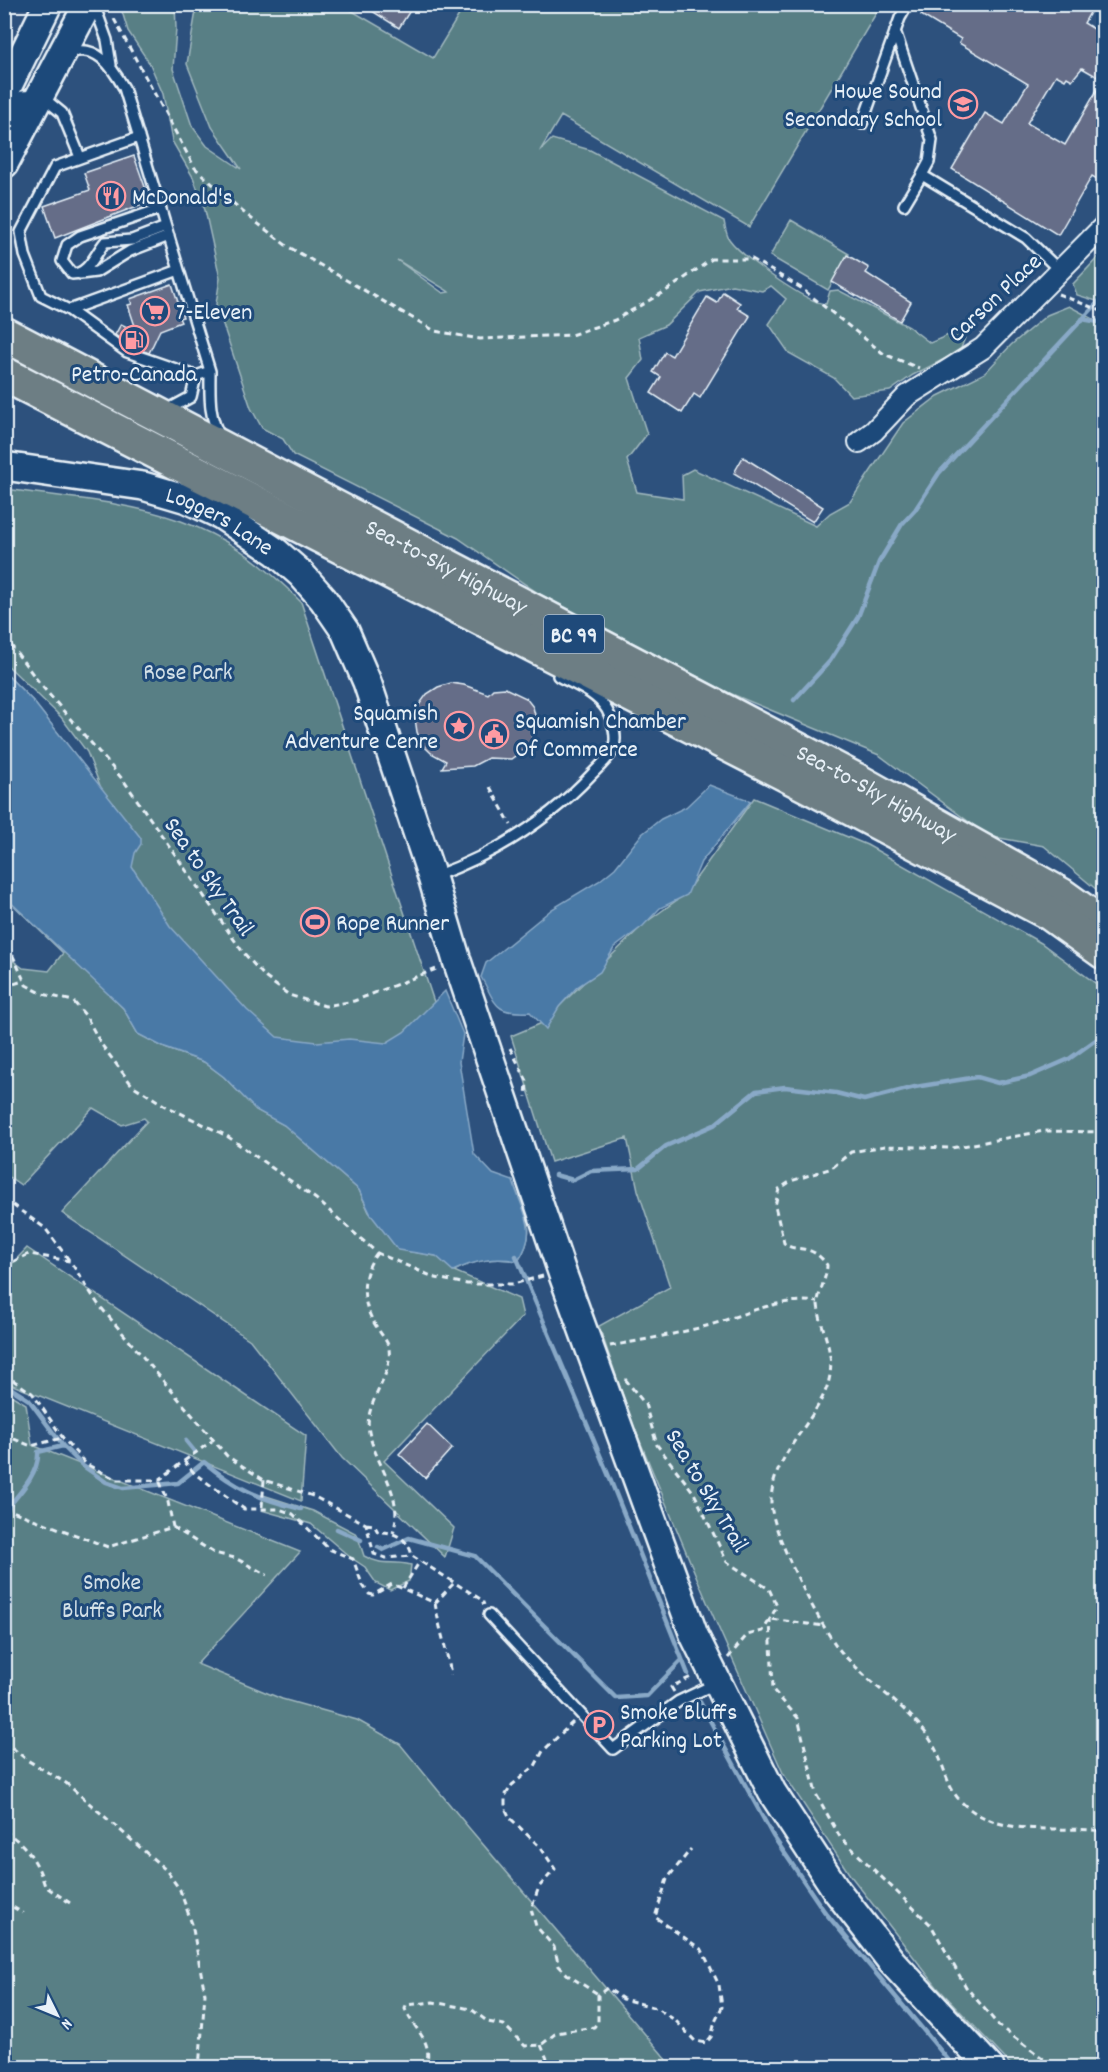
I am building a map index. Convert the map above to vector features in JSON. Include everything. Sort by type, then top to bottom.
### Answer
[{"type":"highway","points":[[4,324],[37,352]]},
{"type":"highway","name":"Sea-to-Sky Highway","points":[[4,334],[854,779],[1061,895],[1104,926]]},
{"type":"highway","name":"Sea-to-Sky Highway","points":[[4,374],[409,579],[1051,914],[1104,952]]},
{"type":"street","points":[[4,94],[48,4]]},
{"type":"street","points":[[4,164],[88,4]]},
{"type":"street","name":"Carson Place","points":[[859,442],[874,431],[907,396],[940,373],[983,348],[1104,226]]},
{"type":"street","name":"Loggers Lane","points":[[4,466],[143,486],[187,499],[221,515],[276,552],[323,599],[345,631],[367,681],[432,877],[457,961],[561,1269],[694,1635],[719,1673],[772,1792],[837,1891],[892,1962],[990,2067]]},
{"type":"lane","points":[[94,4],[107,40],[111,65],[124,88],[210,371],[210,404],[216,430],[233,454]]},
{"type":"lane","points":[[862,124],[895,31],[908,4]]},
{"type":"lane","points":[[895,31],[932,140],[929,162],[904,205]]},
{"type":"lane","points":[[62,56],[77,50],[92,52],[111,65]]},
{"type":"lane","points":[[4,127],[22,96],[40,95],[62,113],[80,157]]},
{"type":"lane","points":[[139,137],[55,166],[21,232],[26,255],[41,296],[69,310],[127,352],[196,375],[210,371]]},
{"type":"lane","points":[[922,175],[1026,238],[1059,270]]},
{"type":"lane","points":[[160,209],[80,236],[68,245],[62,261],[72,274],[96,272],[168,231]]},
{"type":"lane","points":[[80,274],[86,270],[105,242],[132,240],[168,231]]},
{"type":"lane","points":[[69,310],[179,270]]},
{"type":"lane","points":[[159,415],[191,397],[196,375]]},
{"type":"lane","points":[[409,579],[450,615]]},
{"type":"lane","points":[[432,877],[518,837],[552,814],[613,749],[614,729],[606,708],[589,692],[549,671]]},
{"type":"lane","points":[[489,1615],[613,1749],[719,1673]]},
{"type":"path","points":[[113,18],[195,168],[243,212],[287,246],[435,331],[480,339],[571,335],[615,320],[669,289],[712,259],[752,260],[801,288],[884,354],[940,373]]},
{"type":"path","points":[[1072,300],[1104,312]]},
{"type":"path","name":"Sea to Sky Trail","points":[[4,636],[41,685],[124,781],[242,951],[266,978],[289,995],[325,1006],[354,1001],[439,968]]},
{"type":"path","points":[[490,787],[518,837]]},
{"type":"path","points":[[4,936],[30,990],[73,1001],[86,1016],[100,1044],[132,1085],[164,1105],[227,1136],[316,1199],[377,1253],[436,1278],[466,1284],[513,1284],[535,1280],[561,1269]]},
{"type":"path","points":[[4,987],[24,981]]},
{"type":"path","points":[[508,1043],[527,1081],[526,1101]]},
{"type":"path","points":[[1104,1132],[1044,1131],[952,1148],[929,1145],[867,1148],[850,1152],[832,1168],[783,1184],[775,1196],[775,1206],[778,1226],[786,1246],[814,1251],[827,1265],[827,1278],[818,1302],[830,1343],[830,1355],[825,1391],[784,1460],[771,1499],[773,1521],[782,1545],[824,1626],[838,1648],[916,1723],[931,1742],[952,1794],[983,1817],[1007,1826],[1104,1831]]},
{"type":"path","points":[[4,1199],[45,1228],[98,1304],[146,1358],[212,1441],[237,1464],[263,1481],[313,1496],[366,1524],[374,1525],[378,1532],[394,1534],[408,1544],[412,1556]]},
{"type":"path","points":[[377,1253],[369,1264],[363,1293],[369,1312],[389,1348],[389,1362],[369,1422],[369,1433],[393,1491],[394,1534]]},
{"type":"path","points":[[4,1266],[29,1254],[70,1261]]},
{"type":"path","points":[[611,1356],[606,1347],[710,1325],[776,1303],[796,1299],[818,1302]]},
{"type":"path","name":"Sea to Sky Trail","points":[[619,1372],[645,1404],[657,1445],[694,1493],[727,1562],[769,1589],[777,1606],[770,1619],[773,1690],[798,1718],[816,1794],[840,1837],[931,1925],[966,1987],[999,2026],[1056,2067]]},
{"type":"path","points":[[4,1374],[32,1394],[63,1438],[86,1464],[117,1480],[159,1480],[212,1441]]},
{"type":"path","points":[[4,1436],[32,1446],[63,1438]]},
{"type":"path","points":[[184,1461],[195,1474],[244,1509],[255,1510],[261,1505],[263,1481]]},
{"type":"path","points":[[159,1480],[164,1491],[172,1527],[214,1553],[235,1558],[267,1575]]},
{"type":"path","points":[[261,1505],[293,1514],[329,1549],[350,1556],[369,1594],[373,1595],[392,1584],[435,1603]]},
{"type":"path","points":[[4,1509],[108,1547],[172,1527]]},
{"type":"path","points":[[366,1524],[374,1554],[386,1558],[412,1556],[482,1600],[489,1615]]},
{"type":"path","points":[[403,1588],[420,1561]]},
{"type":"path","points":[[435,1603],[454,1583]]},
{"type":"path","points":[[435,1603],[440,1634],[447,1652],[451,1675]]},
{"type":"path","points":[[719,1673],[747,1635],[763,1631],[770,1619],[824,1626]]},
{"type":"path","points":[[580,1714],[543,1751],[535,1766],[512,1785],[505,1796],[505,1808],[510,1818],[541,1848],[555,1869],[539,1887],[531,1909],[536,1926],[554,1947],[560,1966],[569,1976],[598,1995]]},
{"type":"path","points":[[4,1741],[27,1760],[66,1783],[166,1870],[180,1890],[192,1924],[205,1994],[199,2067]]},
{"type":"path","points":[[4,1831],[20,1840],[38,1863],[45,1886],[73,1905]]},
{"type":"path","points":[[598,1995],[607,1988],[623,1999],[657,2008],[676,2021],[700,2044],[706,2043],[711,2037],[722,2000],[709,1963],[702,1950],[655,1917],[667,1879],[691,1849]]},
{"type":"path","points":[[4,1902],[23,1913]]},
{"type":"path","points":[[424,2067],[429,2055],[427,2045],[405,2009],[406,2005],[416,2002],[457,2005],[471,2009],[488,2022],[504,2025],[525,2046],[541,2044],[556,2033],[594,2027],[598,2022],[598,1995]]},
{"type":"path","points":[[541,2044],[550,2067]]},
{"type":"green space","points":[[120,5],[175,5],[173,69],[192,126],[207,146],[241,169],[212,127],[187,64],[197,5],[342,5],[433,58],[465,5],[881,5],[749,227],[561,116],[540,151],[552,139],[590,150],[724,221],[729,239],[746,256],[774,278],[817,302],[826,304],[830,291],[838,290],[909,327],[930,343],[951,334],[966,335],[960,351],[913,375],[890,391],[851,396],[834,378],[789,353],[769,324],[786,299],[771,286],[762,291],[732,285],[700,292],[666,325],[639,337],[643,360],[629,378],[647,434],[627,460],[637,492],[683,499],[682,475],[693,469],[816,526],[830,513],[850,502],[903,423],[938,396],[985,373],[1011,345],[1047,315],[1069,306],[1103,324],[1103,895],[1044,846],[988,836],[879,755],[727,692],[538,593],[458,538],[293,455],[283,439],[262,428],[251,408],[216,304],[220,278],[205,210],[193,177],[172,141],[163,94],[150,64],[128,31]],"holes":[[[397,260],[449,292],[443,293]]]},
{"type":"green space","points":[[791,220],[849,254],[828,290],[770,256]]},
{"type":"green space","points":[[1103,252],[1103,303],[1077,295],[1073,284]]},
{"type":"green space","name":"Rose Park","points":[[5,489],[129,507],[199,528],[233,546],[267,570],[301,602],[437,1011],[383,1049],[275,1049],[180,948],[4,672],[33,701],[101,788],[87,752],[61,717],[5,663]]},
{"type":"green space","points":[[4,739],[94,979],[123,1008],[138,1034],[165,1048],[204,1062],[224,1077],[256,1110],[284,1125],[359,1190],[369,1212],[406,1251],[436,1256],[515,1188],[526,1216],[529,1233],[524,1251],[518,1261],[485,1260],[454,1271],[519,1299],[523,1316],[384,1461],[454,1528],[445,1557],[342,1458],[250,1340],[62,1213],[147,1121],[144,1118],[122,1125],[93,1108],[21,1185],[5,1174],[4,954],[23,968],[49,971],[63,953],[5,897]]},
{"type":"green space","points":[[754,798],[867,845],[1041,943],[1103,989],[1103,2067],[1013,2067],[937,1987],[850,1875],[783,1773],[707,1602],[632,1422],[599,1326],[670,1287],[638,1190],[627,1138],[551,1162],[511,1036],[542,1023],[645,923],[684,895]]},
{"type":"green space","points":[[27,1248],[306,1436],[301,1501],[5,1382],[5,1271]]},
{"type":"green space","name":"Smoke Bluffs Park","points":[[4,1391],[26,1404],[32,1445],[300,1552],[197,1664],[282,1699],[357,1720],[400,1744],[673,2067],[5,2067]]},
{"type":"green space","points":[[263,1495],[313,1511],[357,1534],[364,1556],[382,1562],[411,1565],[409,1581],[390,1590],[376,1583],[365,1567],[311,1524],[261,1510]]},
{"type":"water","points":[[4,672],[33,701],[141,838],[132,867],[170,926],[247,1010],[277,1037],[317,1042],[349,1039],[386,1043],[404,1032],[445,991],[463,1034],[459,1062],[474,1154],[493,1174],[513,1181],[527,1221],[528,1239],[518,1261],[485,1260],[453,1271],[436,1256],[398,1250],[371,1215],[359,1190],[284,1125],[256,1110],[224,1077],[204,1062],[165,1048],[138,1034],[123,1008],[5,897]]},
{"type":"water","points":[[709,785],[751,801],[701,862],[687,895],[660,908],[643,926],[614,948],[600,972],[577,987],[559,1007],[546,1029],[530,1012],[509,1011],[498,1006],[481,977],[486,963],[552,909],[599,881],[615,868],[642,834],[661,819],[686,807]]},
{"type":"building","points":[[361,4],[404,4],[411,9],[399,28]]},
{"type":"building","points":[[927,4],[1095,4],[1084,23],[1104,35],[1104,183],[1092,176],[1058,235],[952,169],[985,113],[1004,124],[1028,84],[959,43],[961,39],[921,15]],"holes":[[[1082,68],[1103,80],[1065,145],[1027,123],[1056,75],[1065,80],[1067,77],[1072,80]]]},
{"type":"building","name":"McDonald's","points":[[134,156],[150,201],[55,238],[44,206],[90,190],[84,173]]},
{"type":"building","points":[[847,255],[869,268],[866,273],[911,302],[900,321],[832,282]]},
{"type":"building","name":"7-Eleven","points":[[172,284],[183,317],[179,318],[181,322],[160,330],[149,353],[130,346],[115,335],[121,324],[137,332],[128,305],[132,304],[130,299]]},
{"type":"building","points":[[723,292],[740,303],[737,308],[750,316],[700,398],[694,394],[682,413],[651,393],[661,377],[653,372],[665,352],[672,356],[707,297],[717,303]]},
{"type":"building","points":[[743,457],[823,507],[813,522],[734,473]]},
{"type":"building","points":[[451,683],[488,694],[493,689],[505,688],[526,698],[533,707],[537,723],[530,745],[511,759],[488,758],[473,766],[442,768],[446,761],[431,753],[422,744],[415,718],[419,705],[427,694]]},
{"type":"building","points":[[427,1424],[452,1448],[425,1478],[399,1454]]},
{"type":"waterway","points":[[794,700],[830,661],[858,617],[879,562],[902,524],[915,510],[939,473],[1104,296]]},
{"type":"waterway","points":[[1082,319],[1104,323]]},
{"type":"waterway","points":[[555,1175],[573,1180],[591,1171],[638,1169],[666,1146],[714,1125],[756,1091],[785,1087],[836,1093],[864,1100],[915,1087],[977,1077],[998,1083],[1030,1076],[1069,1059],[1104,1034]]},
{"type":"waterway","points":[[516,1256],[608,1474],[688,1674]]},
{"type":"waterway","points":[[4,1384],[29,1400],[63,1446],[83,1466],[106,1482],[123,1488],[178,1483],[204,1462],[249,1492],[301,1509]]},
{"type":"waterway","points":[[186,1441],[195,1452]]},
{"type":"waterway","points":[[4,1512],[32,1476],[38,1460],[38,1452],[63,1446]]},
{"type":"waterway","points":[[337,1529],[361,1540]]},
{"type":"waterway","points":[[378,1547],[383,1550],[409,1538],[475,1556],[616,1698],[647,1696],[682,1660]]},
{"type":"waterway","points":[[700,1702],[773,1836],[824,1911],[955,2068]]},
{"type":"place","name":"Howe Sound Secondary School","points":[[963,104]]},
{"type":"place","name":"McDonald's","points":[[111,196]]},
{"type":"place","name":"7-Eleven","points":[[155,311]]},
{"type":"place","name":"Petro-Canada","points":[[134,340]]},
{"type":"place","name":"Squamish Adventure Cenre","points":[[459,726]]},
{"type":"place","name":"Squamish Chamber Of Commerce","points":[[494,734]]},
{"type":"place","name":"Rope Runner","points":[[315,922]]},
{"type":"place","name":"Smoke Bluffs Parking Lot","points":[[599,1725]]}]
